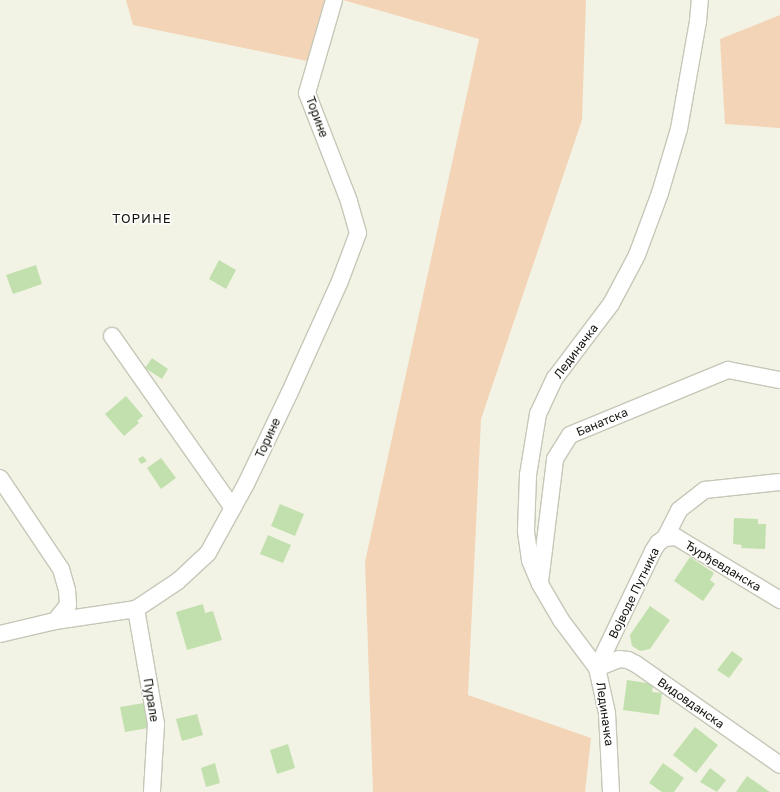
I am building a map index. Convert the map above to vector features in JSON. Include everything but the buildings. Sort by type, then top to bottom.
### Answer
[{"type":"street","name":"Торине","points":[[55,621],[136,609],[178,581],[208,553],[259,457],[340,281],[358,233],[349,201],[307,93],[334,0]]},
{"type":"street","name":"Лединачка","points":[[611,792],[607,713],[597,668],[561,620],[540,584],[530,560],[526,530],[528,475],[538,414],[555,378],[611,304],[637,255],[660,193],[680,129],[698,21],[700,0]]},
{"type":"street","points":[[112,336],[232,508]]},
{"type":"street","name":"Банатска","points":[[540,584],[555,459],[570,435],[728,370],[780,380]]},
{"type":"street","points":[[0,478],[5,494],[61,569],[67,590],[68,605],[55,621],[0,634]]},
{"type":"street","name":"Војводе Путника","points":[[597,668],[653,551],[658,543],[666,538],[679,510],[705,490],[780,482]]},
{"type":"street","name":"Ђурђевданска","points":[[666,538],[676,537],[780,600]]},
{"type":"street","name":"Пурале","points":[[136,609],[156,724],[152,792]]},
{"type":"street","name":"Видовданска","points":[[597,668],[619,660],[628,660],[636,664],[780,765]]},
{"type":"shaded area","points":[[126,0],[333,0],[307,61],[133,25]]},
{"type":"shaded area","points":[[343,0],[586,0],[582,120],[481,419],[468,695],[591,738],[585,792],[373,792],[365,562],[479,39]]},
{"type":"shaded area","points":[[780,15],[780,128],[725,124],[720,39]]},
{"type":"district","name":"ТОРИНЕ","points":[[142,218]]}]
